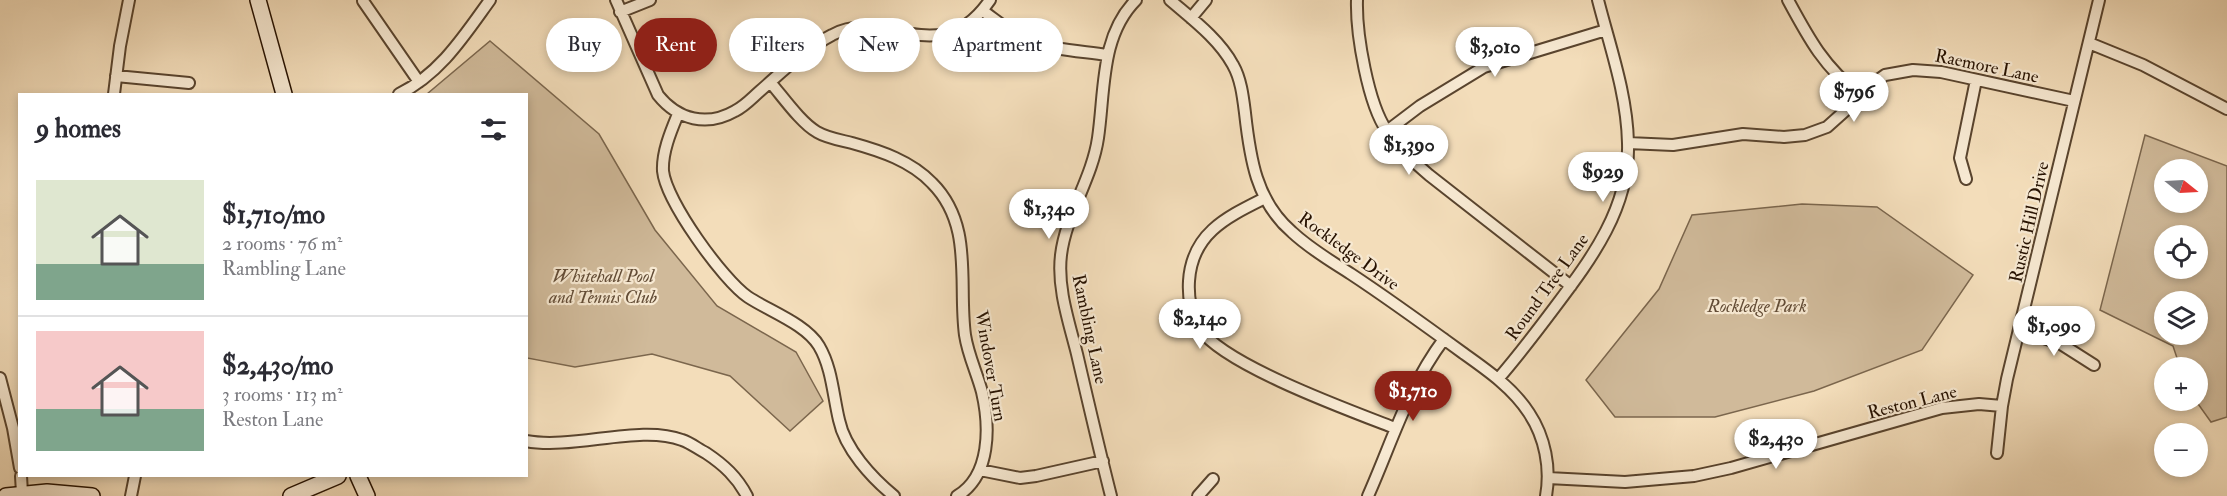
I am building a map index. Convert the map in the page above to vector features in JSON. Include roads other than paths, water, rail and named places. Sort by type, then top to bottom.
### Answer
[{"type":"street","points":[[114,93],[129,0]]},
{"type":"street","points":[[258,0],[284,93]]},
{"type":"street","points":[[401,93],[419,82],[447,58],[490,0]]},
{"type":"street","points":[[616,0],[658,96],[678,114],[708,119],[727,115],[741,108],[815,45],[842,30],[864,28],[933,36],[960,28],[983,10],[990,0]]},
{"type":"street","points":[[620,12],[650,0]]},
{"type":"street","name":"Rambling Lane","points":[[1111,496],[1064,302],[1060,268],[1068,226],[1095,152],[1107,55],[1119,22],[1136,0]]},
{"type":"street","name":"Rockledge Drive","points":[[1170,0],[1219,45],[1234,66],[1242,89],[1254,173],[1265,198],[1290,231],[1315,251],[1444,339],[1498,379],[1520,401],[1535,423],[1543,444],[1548,478],[1546,496]]},
{"type":"street","points":[[1191,18],[1206,0]]},
{"type":"street","points":[[1357,0],[1358,24],[1367,79],[1377,114],[1387,131],[1412,160],[1571,286]]},
{"type":"street","name":"Round Tree Lane","points":[[1498,379],[1571,286],[1602,241],[1615,214],[1626,171],[1628,143],[1624,100],[1598,0]]},
{"type":"street","points":[[1788,0],[1823,60],[1839,79],[1860,95]]},
{"type":"street","name":"Rustic Hill Drive","points":[[1997,453],[2002,406],[2099,0]]},
{"type":"street","points":[[363,1],[419,82]]},
{"type":"street","points":[[983,10],[1015,34],[1028,40],[1107,55]]},
{"type":"street","points":[[1387,131],[1419,106],[1484,67],[1606,30]]},
{"type":"street","points":[[2089,43],[2143,65],[2227,108]]},
{"type":"street","name":"Raemore Lane","points":[[1628,143],[1673,145],[1752,134],[1784,137],[1805,135],[1827,126],[1878,79],[1901,70],[1924,70],[2074,101]]},
{"type":"street","points":[[116,76],[189,83]]},
{"type":"street","points":[[1966,179],[1959,158],[1976,80]]},
{"type":"street","name":"Windover Turn","points":[[770,82],[815,132],[877,151],[913,167],[932,182],[948,203],[958,226],[961,243],[965,334],[982,394],[986,441],[980,470],[972,483],[957,496]]},
{"type":"street","points":[[678,114],[670,132],[663,167],[666,184],[675,203],[717,265],[735,287],[747,297],[804,330],[818,343],[828,368],[839,422],[845,437],[870,472],[894,496]]},
{"type":"street","points":[[1265,198],[1219,223],[1196,251],[1190,267],[1189,297],[1199,328],[1214,345],[1255,368],[1342,408],[1395,428]]},
{"type":"street","points":[[2020,330],[2061,344],[2094,365]]},
{"type":"street","points":[[1368,496],[1416,382],[1444,339]]},
{"type":"street","points":[[0,378],[18,457]]},
{"type":"street","name":"Reston Lane","points":[[1548,478],[1625,482],[1683,478],[1731,468],[1942,408],[1979,404],[2002,406]]},
{"type":"street","points":[[528,441],[581,442],[654,435],[681,440],[725,467],[747,496]]},
{"type":"street","points":[[980,470],[1020,478],[1103,461]]},
{"type":"street","points":[[21,477],[22,493]]},
{"type":"street","points":[[131,496],[135,477]]},
{"type":"street","points":[[291,496],[336,477]]},
{"type":"street","points":[[358,477],[367,496]]},
{"type":"street","points":[[1198,496],[1213,479]]},
{"type":"street","points":[[6,496],[22,493],[87,496]]},
{"type":"park label","name":"Whitehall Pool and Tennis Club","points":[[603,286]]},
{"type":"park label","name":"Rockledge Park","points":[[1757,306]]}]
